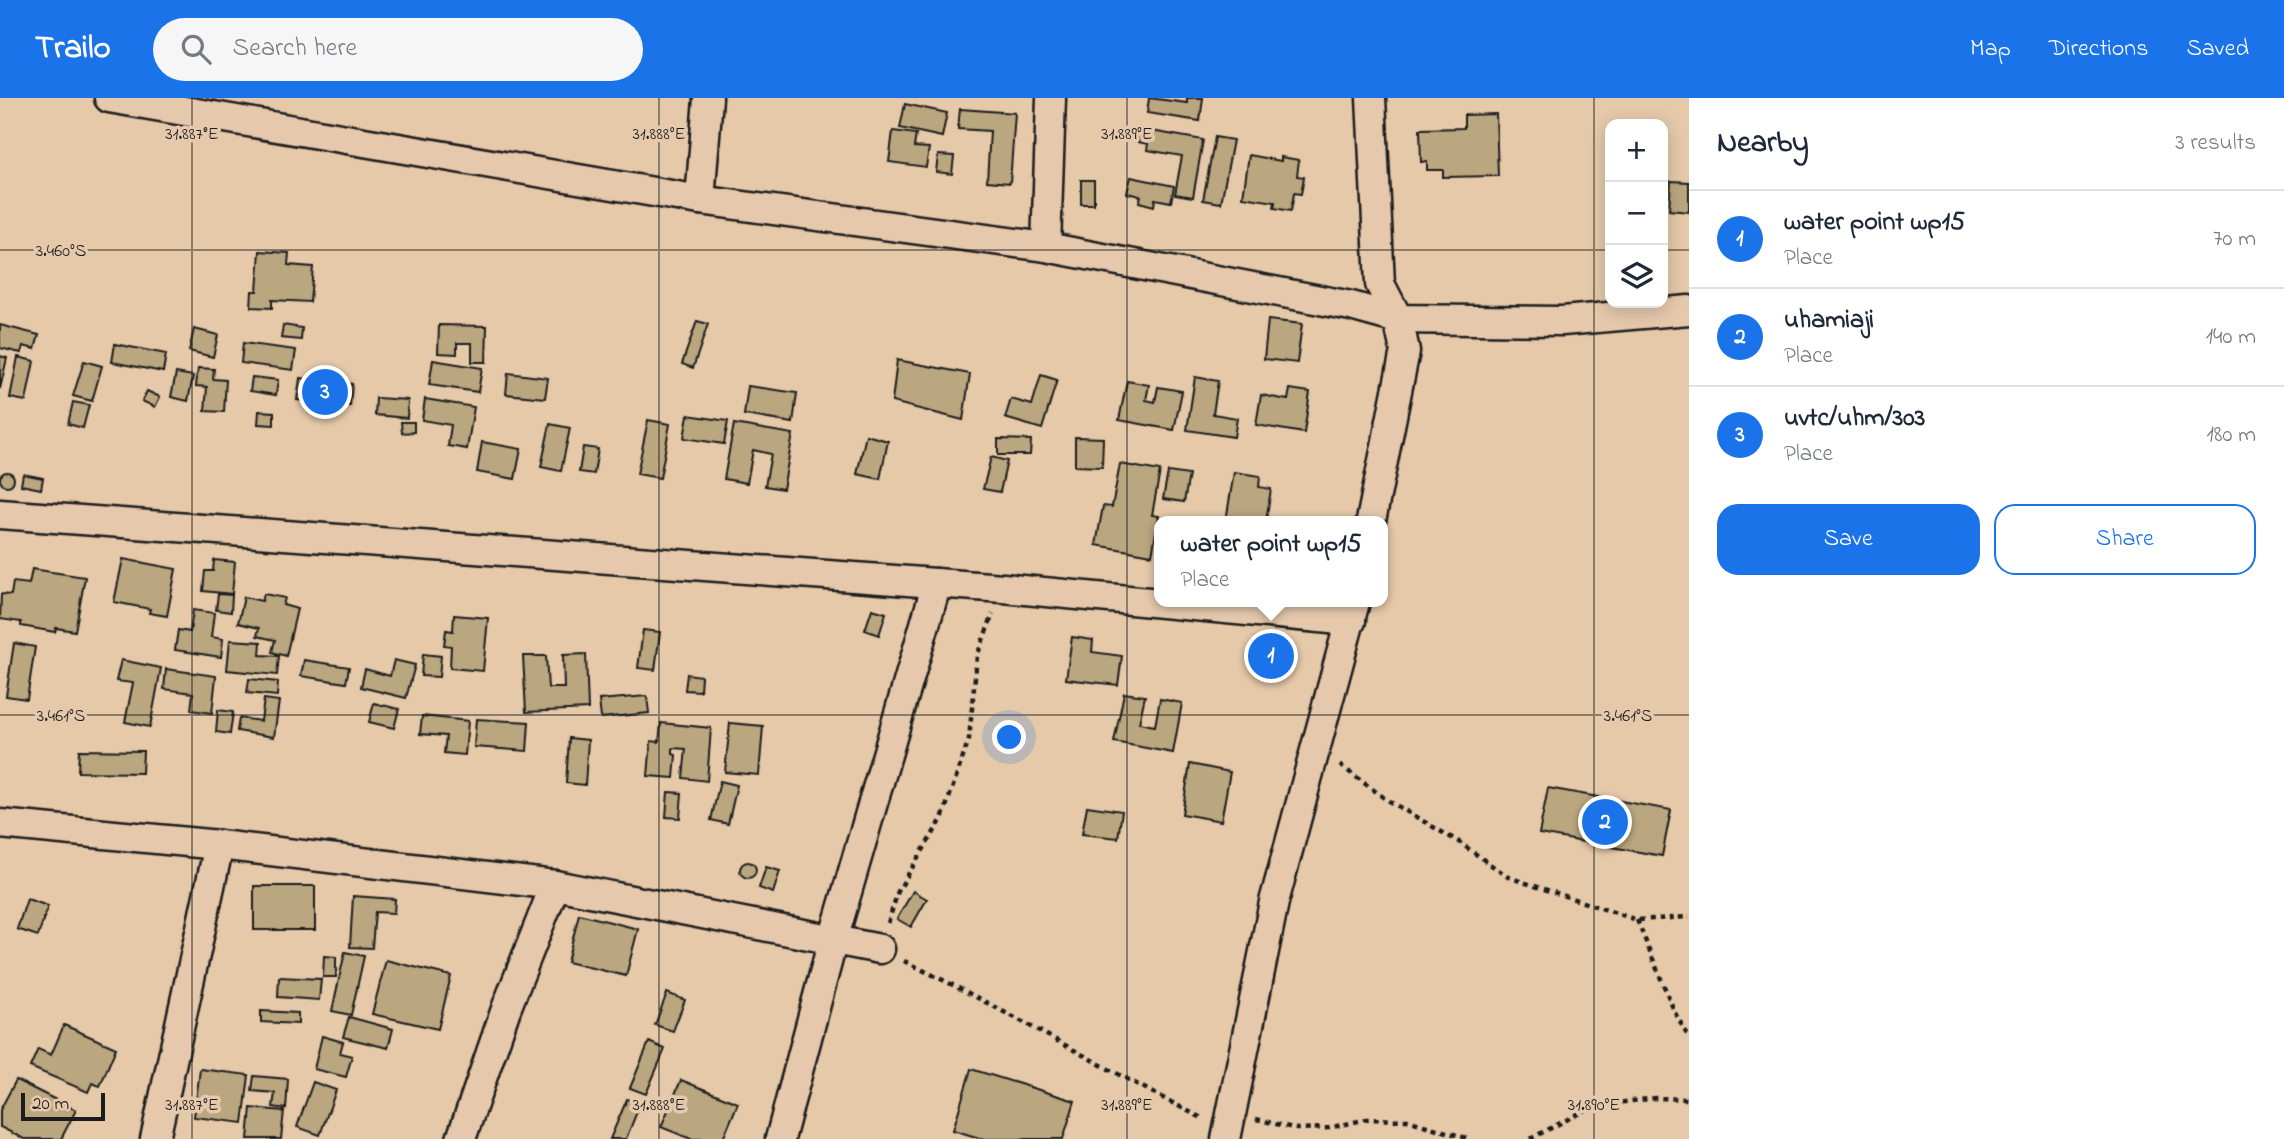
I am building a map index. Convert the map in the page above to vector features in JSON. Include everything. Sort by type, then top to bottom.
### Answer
[{"type":"street","points":[[109,98],[700,200],[1046,247],[1351,306],[1398,319],[1562,321],[1689,310]]},
{"type":"street","points":[[700,200],[708,98]]},
{"type":"street","points":[[1046,247],[1051,98]]},
{"type":"street","points":[[1371,98],[1380,284],[1398,319],[1405,351],[1372,516]]},
{"type":"street","points":[[0,514],[1154,598]]},
{"type":"street","points":[[780,1139],[833,940],[937,583]]},
{"type":"street","points":[[1229,1127],[1274,902],[1353,611],[1292,607]]},
{"type":"street","points":[[0,824],[219,845],[555,885],[880,950]]},
{"type":"street","points":[[155,1139],[219,845]]},
{"type":"street","points":[[461,1139],[506,1009],[555,885]]},
{"type":"path","points":[[1003,588],[977,656],[969,739],[942,819],[898,891],[880,950],[1027,1023],[1140,1087],[1229,1127],[1329,1128],[1367,1119],[1407,1120],[1470,1139]]},
{"type":"path","points":[[1316,748],[1387,800],[1459,842],[1508,877],[1637,920],[1689,917]]},
{"type":"path","points":[[1637,920],[1675,1013],[1689,1038]]},
{"type":"path","points":[[1530,1139],[1593,1106],[1656,1098],[1689,1099]]},
{"type":"building","points":[[1149,98],[1187,103],[1187,98],[1203,98],[1200,121],[1147,113]]},
{"type":"building","points":[[905,104],[947,113],[942,137],[900,128]]},
{"type":"building","points":[[960,109],[1015,113],[1010,183],[987,181],[990,131],[958,129]]},
{"type":"building","points":[[1496,114],[1498,176],[1443,177],[1443,170],[1427,170],[1427,161],[1421,162],[1420,129],[1464,128],[1464,115]]},
{"type":"building","points":[[1140,129],[1203,140],[1193,197],[1175,194],[1182,156],[1147,150],[1148,144],[1138,142]]},
{"type":"building","points":[[893,131],[916,134],[914,147],[929,148],[926,167],[889,162]]},
{"type":"building","points":[[1215,137],[1233,140],[1221,203],[1203,200]]},
{"type":"building","points":[[938,155],[954,156],[952,174],[936,172]]},
{"type":"building","points":[[1249,155],[1281,161],[1281,157],[1299,160],[1297,176],[1304,177],[1301,194],[1294,193],[1291,211],[1274,208],[1275,202],[1243,197]]},
{"type":"building","points":[[1131,177],[1174,186],[1171,202],[1155,199],[1154,206],[1139,202],[1141,196],[1127,193]]},
{"type":"building","points":[[1081,180],[1094,180],[1094,204],[1081,204]]},
{"type":"building","points":[[1671,181],[1689,182],[1689,212],[1669,210]]},
{"type":"building","points":[[260,251],[289,253],[288,265],[313,267],[310,302],[272,300],[272,308],[251,307],[252,291],[257,291]]},
{"type":"building","points":[[1268,320],[1302,324],[1297,363],[1264,359]]},
{"type":"building","points":[[697,321],[708,324],[693,368],[682,364]]},
{"type":"building","points":[[0,325],[39,335],[35,349],[23,346],[21,353],[0,348]]},
{"type":"building","points":[[283,325],[302,328],[301,340],[281,338]]},
{"type":"building","points":[[439,325],[487,326],[486,362],[472,362],[472,343],[457,343],[457,354],[438,353]]},
{"type":"building","points":[[194,329],[218,335],[213,357],[189,351]]},
{"type":"building","points":[[243,343],[296,350],[293,370],[241,363]]},
{"type":"building","points":[[115,344],[166,354],[163,372],[112,362]]},
{"type":"building","points":[[0,356],[7,358],[0,389]]},
{"type":"building","points":[[18,357],[34,361],[26,401],[10,398]]},
{"type":"building","points":[[433,360],[482,368],[478,392],[429,385]]},
{"type":"building","points":[[897,360],[970,374],[963,420],[892,402]]},
{"type":"building","points":[[84,361],[102,366],[92,401],[73,396]]},
{"type":"building","points":[[198,368],[214,369],[213,379],[226,380],[224,412],[205,411],[207,387],[196,386]]},
{"type":"building","points":[[176,373],[193,376],[188,401],[171,397]]},
{"type":"building","points":[[508,373],[548,378],[545,398],[506,394]]},
{"type":"building","points":[[1041,375],[1057,380],[1042,429],[1005,418],[1011,399],[1032,405]]},
{"type":"building","points":[[252,377],[278,380],[276,395],[250,391]]},
{"type":"building","points":[[1195,377],[1218,381],[1213,414],[1237,418],[1234,437],[1187,430]]},
{"type":"building","points":[[300,378],[352,384],[350,406],[297,400]]},
{"type":"building","points":[[1127,381],[1149,385],[1146,400],[1155,402],[1158,387],[1182,391],[1174,430],[1119,420]]},
{"type":"building","points":[[748,386],[797,393],[793,423],[744,415]]},
{"type":"building","points":[[1290,389],[1310,392],[1304,433],[1256,425],[1261,395],[1288,400]]},
{"type":"building","points":[[147,391],[160,397],[155,407],[142,401]]},
{"type":"building","points":[[376,398],[408,400],[407,418],[375,415]]},
{"type":"building","points":[[425,399],[474,407],[467,449],[448,446],[451,425],[422,420]]},
{"type":"building","points":[[73,402],[89,405],[83,428],[68,424]]},
{"type":"building","points":[[259,411],[274,412],[274,425],[258,424]]},
{"type":"building","points":[[688,415],[728,421],[724,444],[684,438]]},
{"type":"building","points":[[648,420],[670,424],[660,478],[637,474]]},
{"type":"building","points":[[401,422],[414,422],[414,432],[402,433]]},
{"type":"building","points":[[550,424],[570,428],[561,471],[541,467]]},
{"type":"building","points":[[734,424],[793,434],[783,489],[765,486],[771,454],[753,450],[747,483],[724,479]]},
{"type":"building","points":[[866,435],[888,441],[880,479],[857,474]]},
{"type":"building","points":[[1075,437],[1103,438],[1102,467],[1075,466]]},
{"type":"building","points":[[998,439],[1031,440],[1030,455],[998,455]]},
{"type":"building","points":[[482,442],[521,449],[515,479],[477,472]]},
{"type":"building","points":[[583,447],[598,449],[594,474],[579,472]]},
{"type":"building","points":[[991,457],[1007,461],[1000,492],[983,489]]},
{"type":"building","points":[[1120,464],[1160,471],[1152,515],[1159,516],[1154,516],[1152,555],[1096,545],[1103,506],[1112,507]]},
{"type":"building","points":[[7,472],[12,474],[12,484],[7,486],[2,484],[0,479],[2,474]]},
{"type":"building","points":[[1168,472],[1189,475],[1184,502],[1163,499]]},
{"type":"building","points":[[1234,472],[1260,476],[1259,487],[1271,489],[1267,516],[1227,516]]},
{"type":"building","points":[[23,474],[43,478],[41,489],[21,485]]},
{"type":"building","points":[[123,559],[176,569],[167,616],[149,613],[150,609],[114,602]]},
{"type":"building","points":[[214,560],[235,562],[232,594],[203,591],[205,571],[213,571]]},
{"type":"building","points":[[32,569],[85,577],[75,631],[56,628],[55,632],[0,619],[1,594],[11,595],[13,582],[29,584]]},
{"type":"building","points":[[218,594],[232,595],[231,612],[216,610]]},
{"type":"building","points":[[264,594],[285,598],[283,605],[297,609],[286,656],[272,652],[275,640],[257,636],[259,628],[238,623],[244,597],[262,601]]},
{"type":"building","points":[[872,609],[886,613],[879,635],[865,630]]},
{"type":"building","points":[[193,610],[214,613],[211,637],[223,639],[221,657],[175,650],[178,630],[190,632]]},
{"type":"building","points":[[454,615],[488,618],[483,671],[450,668],[451,646],[444,645],[446,630],[453,631]]},
{"type":"building","points":[[643,630],[660,632],[655,670],[638,668]]},
{"type":"building","points":[[1072,637],[1093,640],[1092,652],[1122,656],[1118,685],[1066,679]]},
{"type":"building","points":[[230,640],[261,642],[260,655],[279,656],[277,675],[227,670]]},
{"type":"building","points":[[14,643],[35,647],[27,699],[6,696]]},
{"type":"building","points":[[1266,648],[1279,651],[1276,664],[1263,662]]},
{"type":"building","points":[[423,654],[441,656],[439,677],[421,676]]},
{"type":"building","points":[[586,654],[588,709],[526,712],[523,656],[546,656],[548,688],[564,688],[563,655]]},
{"type":"building","points":[[121,660],[161,668],[150,727],[125,722],[133,683],[116,681]]},
{"type":"building","points":[[304,660],[349,667],[346,683],[301,676]]},
{"type":"building","points":[[394,660],[415,665],[406,698],[361,687],[365,669],[390,676]]},
{"type":"building","points":[[166,669],[216,676],[212,713],[191,710],[193,693],[164,689]]},
{"type":"building","points":[[687,674],[701,676],[700,691],[685,690]]},
{"type":"building","points":[[249,679],[278,682],[277,696],[247,693]]},
{"type":"building","points":[[1124,693],[1145,696],[1139,723],[1155,726],[1160,699],[1182,703],[1173,753],[1114,742]]},
{"type":"building","points":[[647,696],[649,713],[601,718],[599,700]]},
{"type":"building","points":[[264,699],[279,701],[274,737],[237,731],[239,718],[261,721]]},
{"type":"building","points":[[374,703],[399,709],[394,728],[369,722]]},
{"type":"building","points":[[218,710],[233,712],[230,734],[216,732]]},
{"type":"building","points":[[422,716],[468,721],[465,755],[444,753],[446,736],[420,734]]},
{"type":"building","points":[[476,719],[529,722],[527,751],[474,747]]},
{"type":"building","points":[[661,723],[711,728],[707,781],[683,778],[686,749],[673,748],[673,754],[676,755],[674,778],[648,776],[651,741],[659,742]]},
{"type":"building","points":[[730,723],[763,726],[759,775],[725,772]]},
{"type":"building","points":[[569,738],[588,740],[585,785],[566,783]]},
{"type":"building","points":[[79,750],[143,751],[142,773],[78,772]]},
{"type":"building","points":[[1190,764],[1230,772],[1221,821],[1182,814]]},
{"type":"building","points":[[720,781],[737,785],[728,824],[711,820]]},
{"type":"building","points":[[1548,788],[1671,810],[1662,856],[1539,834]]},
{"type":"building","points":[[668,792],[682,793],[680,818],[666,817]]},
{"type":"building","points":[[1087,806],[1122,811],[1118,838],[1082,834]]},
{"type":"building","points":[[745,862],[751,862],[756,870],[754,876],[745,878],[740,873],[740,867]]},
{"type":"building","points":[[766,867],[780,871],[773,893],[759,888]]},
{"type":"building","points":[[254,886],[315,886],[315,930],[254,930]]},
{"type":"building","points":[[913,891],[927,899],[911,927],[897,919]]},
{"type":"building","points":[[353,896],[395,899],[394,913],[375,912],[372,948],[350,947]]},
{"type":"building","points":[[27,899],[48,906],[38,936],[17,929]]},
{"type":"building","points":[[579,914],[638,929],[626,976],[567,962]]},
{"type":"building","points":[[345,952],[364,956],[351,1015],[332,1011]]},
{"type":"building","points":[[324,956],[336,957],[336,977],[323,977]]},
{"type":"building","points":[[386,960],[451,976],[438,1029],[372,1014]]},
{"type":"building","points":[[279,977],[321,979],[319,1000],[278,997]]},
{"type":"building","points":[[667,993],[685,1000],[673,1031],[655,1025]]},
{"type":"building","points":[[261,1011],[298,1013],[298,1024],[261,1022]]},
{"type":"building","points":[[349,1017],[393,1029],[388,1048],[343,1037]]},
{"type":"building","points":[[64,1025],[116,1048],[100,1086],[92,1083],[88,1092],[30,1067],[38,1049],[51,1055]]},
{"type":"building","points":[[322,1036],[343,1042],[340,1053],[352,1056],[346,1077],[314,1069]]},
{"type":"building","points":[[649,1042],[665,1049],[646,1094],[630,1088]]},
{"type":"building","points":[[200,1069],[249,1075],[243,1123],[194,1117]]},
{"type":"building","points":[[971,1069],[1075,1101],[1063,1139],[983,1139],[953,1130]]},
{"type":"building","points":[[254,1076],[288,1079],[286,1109],[273,1107],[275,1093],[252,1091]]},
{"type":"building","points":[[16,1080],[76,1110],[61,1139],[24,1139],[0,1127],[0,1110]]},
{"type":"building","points":[[681,1080],[738,1103],[723,1139],[691,1139],[661,1127]]},
{"type":"building","points":[[313,1082],[336,1090],[320,1135],[297,1127]]},
{"type":"building","points":[[627,1099],[640,1104],[626,1139],[610,1139]]},
{"type":"building","points":[[251,1108],[284,1111],[281,1139],[248,1139]]},
{"type":"place","name":"uvtc/uhm/303","points":[[325,392]]},
{"type":"place","name":"water point wp15","points":[[1271,656]]},
{"type":"place","name":"uhamiaji","points":[[1605,822]]}]
